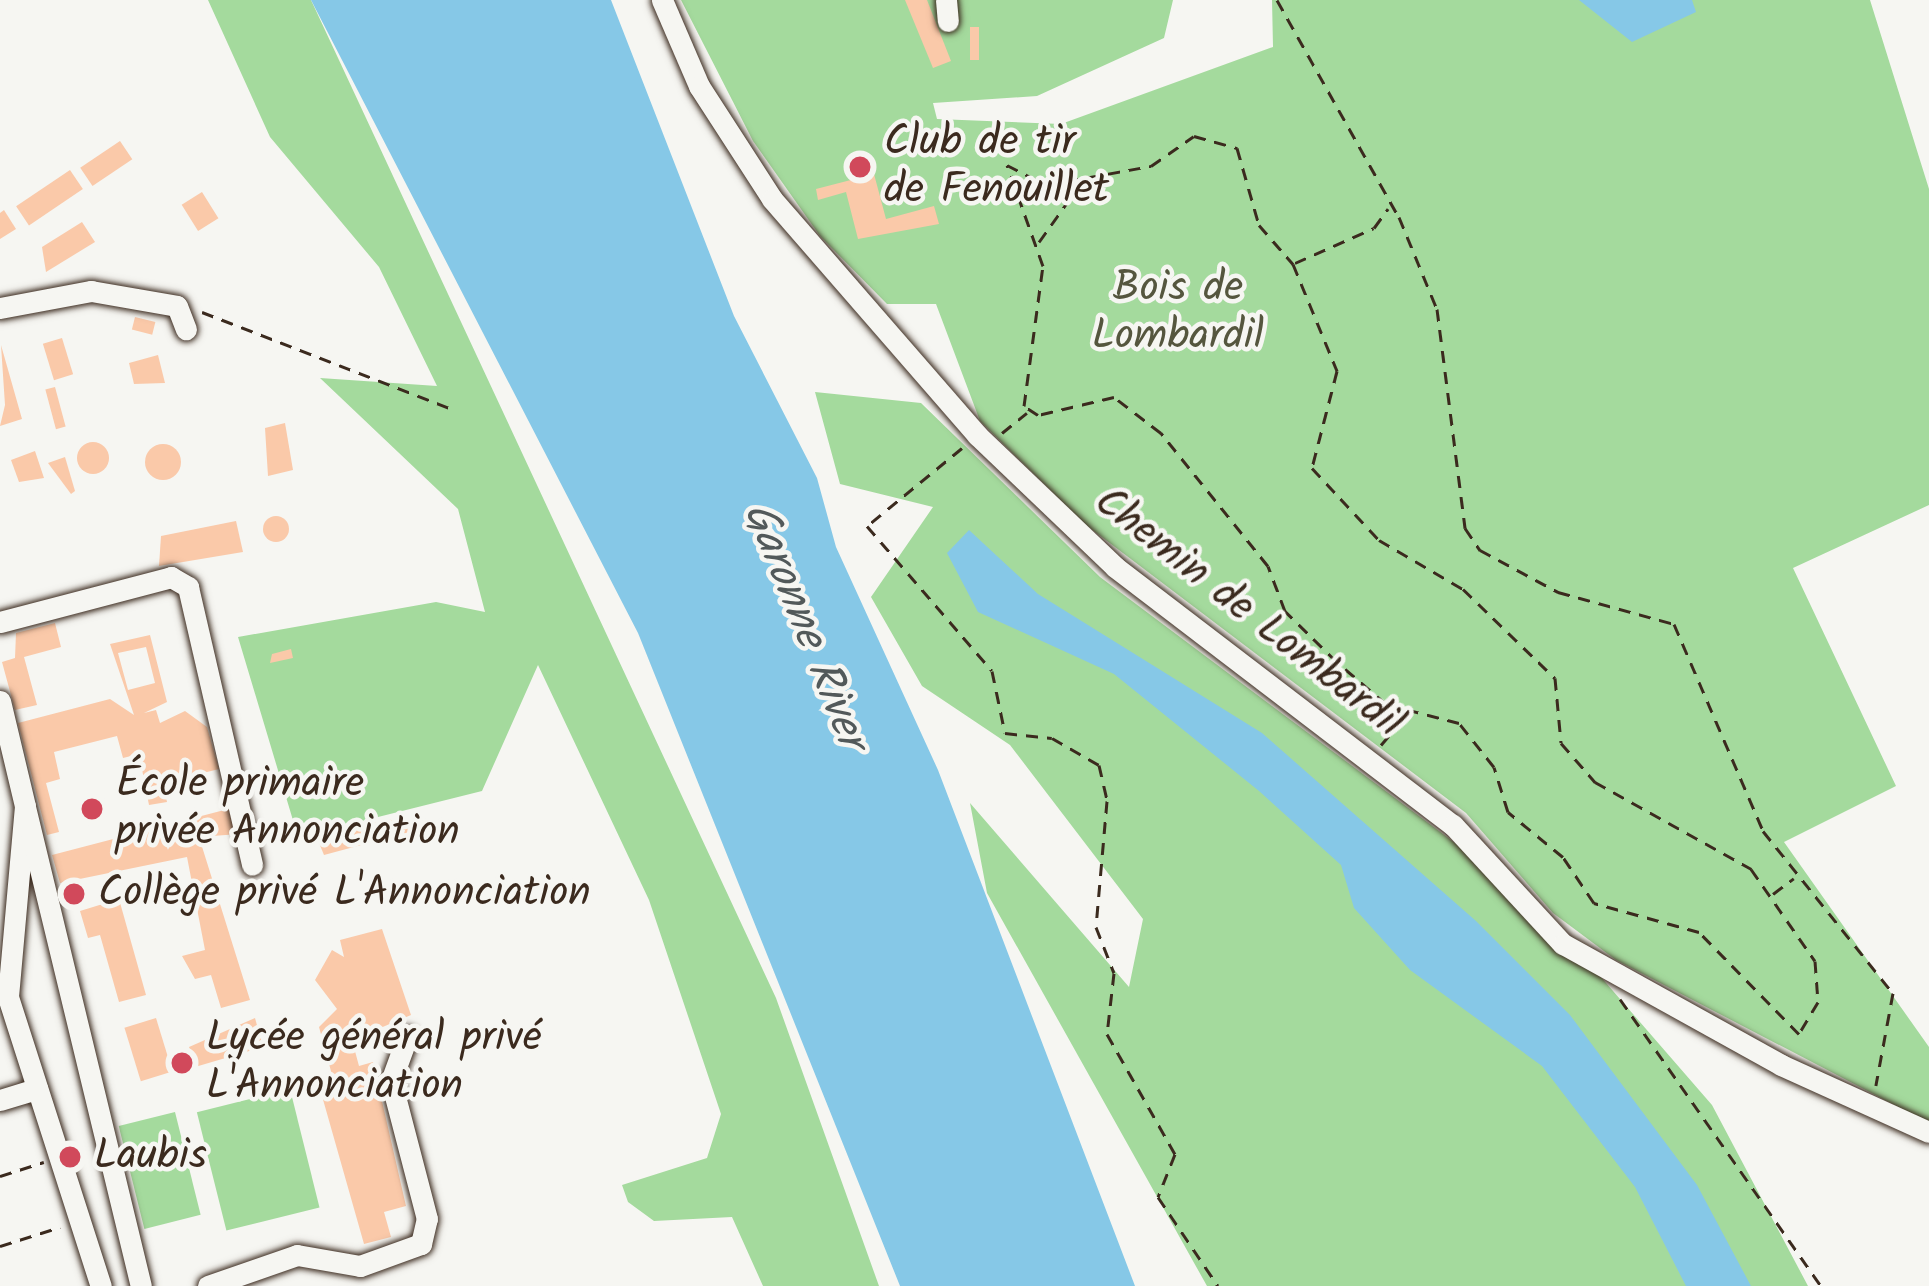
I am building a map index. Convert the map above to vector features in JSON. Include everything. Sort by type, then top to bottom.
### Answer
[{"type":"street","name":"Chemin de Lombardil","points":[[662,0],[699,86],[772,199],[981,440],[1115,567],[1453,825],[1563,944],[1875,1111],[1929,1132]]},
{"type":"street","points":[[0,308],[92,291],[177,306],[186,329]]},
{"type":"street","points":[[0,622],[171,578],[188,587],[252,865]]},
{"type":"street","points":[[0,701],[141,1286]]},
{"type":"street","points":[[25,806],[9,860],[8,997],[101,1286]]},
{"type":"street","points":[[11,917],[52,926]]},
{"type":"street","points":[[208,1286],[297,1255],[360,1266],[421,1244],[427,1219],[391,1082],[407,1037]]},
{"type":"street","points":[[0,1100],[37,1088]]},
{"type":"path","points":[[1276,0],[1390,206],[1437,309],[1465,528],[1480,550],[1558,592],[1674,624],[1763,831],[1893,993],[1875,1111]]},
{"type":"path","points":[[1039,244],[1007,165],[1046,184],[1084,178],[1220,136],[1237,148],[1259,225],[1293,264],[1337,371],[1312,468],[1379,540],[1463,589],[1556,678],[1561,743],[1595,782],[1751,869],[1815,961],[1817,1002],[1799,1034],[1699,932],[1594,903],[1563,856],[1508,812],[1478,742],[1459,723],[1385,704],[1285,611],[1268,566],[1161,433],[1114,398],[1029,412],[981,440],[867,526],[992,671],[1005,733],[1052,738],[1099,765],[1107,802],[1096,927],[1114,973],[1107,1034],[1174,1154],[1158,1197],[1218,1286]]},
{"type":"path","points":[[1029,412],[1021,391],[1039,244],[1084,178]]},
{"type":"path","points":[[1293,264],[1374,229],[1390,206]]},
{"type":"path","points":[[177,306],[449,408]]},
{"type":"path","points":[[1370,759],[1411,710]]},
{"type":"path","points":[[1772,895],[1796,876]]},
{"type":"path","points":[[1616,976],[1623,1005],[1750,1169],[1821,1286]]},
{"type":"path","points":[[0,1176],[60,1157]]},
{"type":"path","points":[[0,1246],[80,1222]]},
{"type":"green space","points":[[208,0],[311,0],[776,998],[879,1286],[763,1286],[732,1217],[654,1221],[628,1202],[622,1185],[707,1158],[721,1114],[649,900],[538,665],[482,791],[298,837],[238,637],[436,602],[485,612],[458,509],[320,378],[437,386],[379,267],[270,137]]},
{"type":"green space","name":"Bois de Lombardil","points":[[681,0],[1173,0],[1164,38],[1037,96],[933,103],[937,119],[1061,124],[1273,47],[1272,0],[1870,0],[1929,189],[1929,505],[1793,568],[1896,786],[1784,842],[1929,1047],[1929,1123],[1616,960],[1553,913],[1466,813],[1086,525],[980,421],[936,304],[887,304],[820,236],[753,141]]},
{"type":"green space","points":[[815,392],[921,403],[1100,577],[1463,849],[1600,976],[1712,1105],[1808,1286],[1207,1286],[987,893],[970,803],[1129,987],[1143,919],[1010,745],[922,686],[871,597],[933,507],[840,484]]},
{"type":"green space","points":[[290,1089],[320,1207],[226,1231],[197,1112]]},
{"type":"green space","points":[[175,1112],[201,1215],[144,1229],[119,1126]]},
{"type":"water","name":"Garonne River","points":[[311,0],[611,0],[734,316],[817,478],[836,547],[938,770],[1135,1286],[900,1286],[638,633]]},
{"type":"water","points":[[1579,0],[1692,0],[1696,12],[1632,42]]},
{"type":"water","points":[[969,530],[1038,594],[1262,733],[1476,921],[1570,1015],[1697,1185],[1751,1286],[1686,1286],[1635,1187],[1542,1066],[1410,970],[1354,908],[1341,865],[1259,791],[1114,674],[978,612],[947,553]]},
{"type":"building","points":[[905,0],[927,0],[951,61],[933,68]]},
{"type":"building","points":[[970,27],[979,27],[979,60],[970,60]]},
{"type":"building","points":[[120,141],[132,159],[93,186],[80,168]]},
{"type":"building","points":[[70,170],[83,189],[29,225],[16,206]]},
{"type":"building","points":[[874,174],[886,219],[934,206],[939,224],[858,239],[846,192],[818,200],[816,189]]},
{"type":"building","points":[[202,192],[218,218],[198,231],[182,205]]},
{"type":"building","points":[[4,210],[16,229],[0,239],[0,213]]},
{"type":"building","points":[[82,222],[95,242],[46,272],[42,247]]},
{"type":"building","points":[[135,317],[155,322],[152,335],[132,330]]},
{"type":"building","points":[[62,338],[73,374],[54,380],[43,344]]},
{"type":"building","points":[[1,345],[22,419],[0,426],[5,405]]},
{"type":"building","points":[[158,355],[165,383],[134,384],[129,363]]},
{"type":"building","points":[[55,387],[66,427],[56,429],[45,390]]},
{"type":"building","points":[[285,423],[293,470],[268,476],[265,428]]},
{"type":"building","points":[[93,442],[105,446],[109,458],[105,470],[93,474],[81,470],[77,458],[81,446]]},
{"type":"building","points":[[163,444],[176,449],[181,462],[176,475],[163,480],[150,475],[145,462],[150,449]]},
{"type":"building","points":[[35,451],[44,478],[19,482],[11,460]]},
{"type":"building","points":[[65,457],[75,491],[71,494],[48,463]]},
{"type":"building","points":[[276,516],[289,529],[276,542],[263,529]]},
{"type":"building","points":[[236,521],[243,552],[159,566],[161,536]]},
{"type":"building","points":[[55,623],[61,647],[24,657],[37,705],[15,710],[2,662],[15,658],[16,633]]},
{"type":"building","points":[[150,635],[167,702],[144,713],[156,710],[160,723],[185,711],[207,727],[219,769],[163,783],[167,802],[149,805],[139,754],[123,758],[117,736],[54,752],[60,779],[46,783],[59,832],[47,835],[18,723],[110,699],[134,715],[110,644]],"holes":[[[146,647],[155,683],[128,690],[118,653]]]},
{"type":"building","points":[[291,649],[293,658],[270,663],[272,654]]},
{"type":"building","points":[[232,808],[239,834],[199,837],[250,1000],[221,1008],[211,975],[195,979],[182,956],[205,950],[187,857],[60,883],[52,855]]},
{"type":"building","points":[[388,819],[417,830],[324,855],[317,838]]},
{"type":"building","points":[[119,899],[146,995],[119,1002],[100,935],[88,938],[80,911]]},
{"type":"building","points":[[382,929],[411,1015],[352,1040],[359,1066],[373,1062],[406,1206],[384,1212],[391,1237],[364,1244],[322,1096],[335,1086],[319,1027],[337,1009],[315,980],[332,950],[344,957],[340,940]]},
{"type":"building","points":[[156,1018],[172,1072],[141,1081],[124,1028]]},
{"type":"building","points":[[255,1018],[263,1047],[195,1067],[189,1047]]},
{"type":"place","name":"Club de tir de Fenouillet","points":[[860,167]]},
{"type":"place","name":"École primaire privée Annonciation","points":[[92,809]]},
{"type":"place","name":"Collège privé L'Annonciation","points":[[74,894]]},
{"type":"place","name":"Lycée général privé L'Annonciation","points":[[182,1063]]},
{"type":"place","name":"Laubis","points":[[70,1157]]}]
